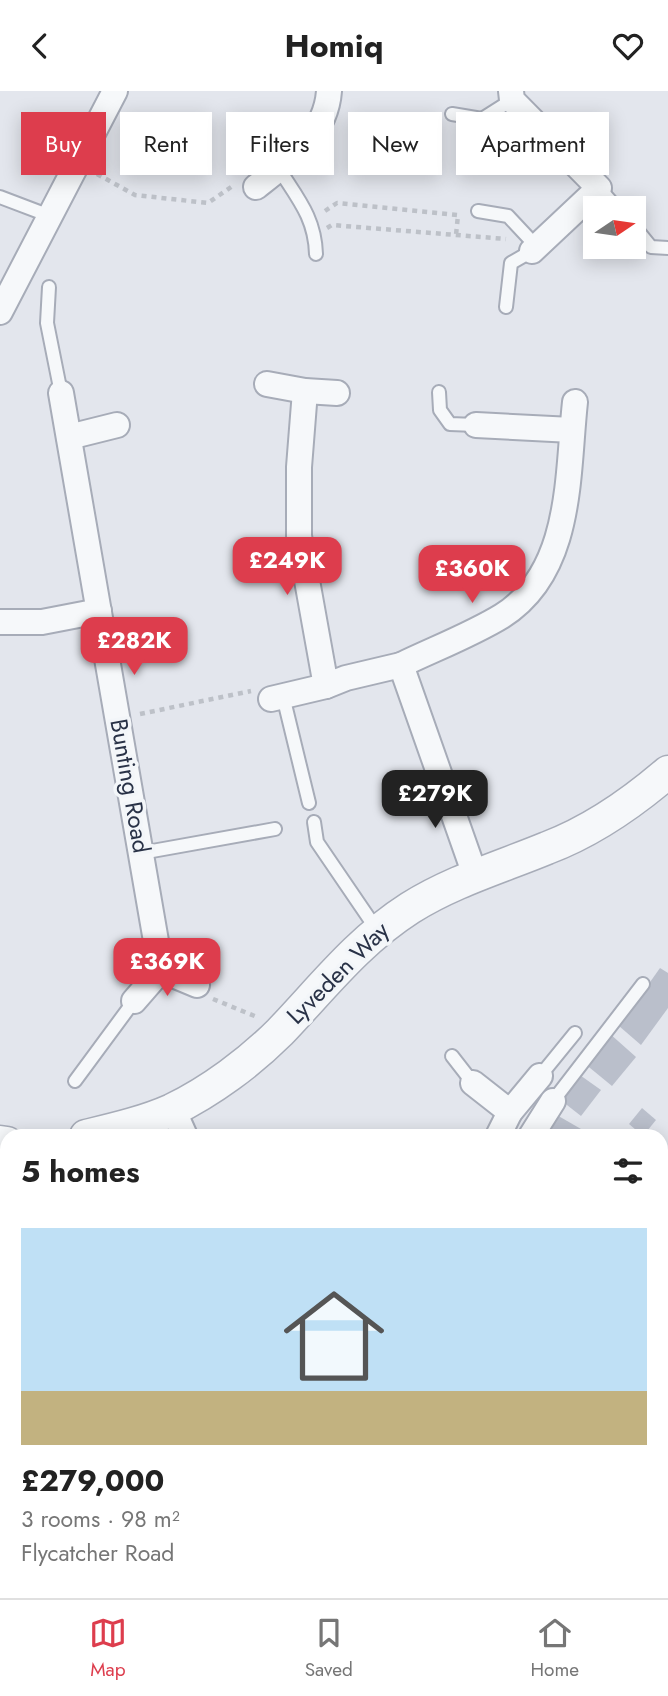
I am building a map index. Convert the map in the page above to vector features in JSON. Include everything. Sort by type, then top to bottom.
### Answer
[{"type":"street","points":[[104,112],[115,91]]},
{"type":"street","points":[[326,112],[329,91]]},
{"type":"street","points":[[511,95],[599,188],[534,249]]},
{"type":"street","points":[[0,312],[72,175]]},
{"type":"street","points":[[256,187],[271,175]]},
{"type":"street","points":[[267,384],[337,393]]},
{"type":"street","points":[[305,391],[299,467],[299,536],[326,685]]},
{"type":"street","name":"Bunting Road","points":[[61,393],[161,970]]},
{"type":"street","points":[[277,697],[401,665],[503,615],[527,595],[545,570],[557,545],[564,511],[575,402]]},
{"type":"street","points":[[69,437],[117,425]]},
{"type":"street","points":[[476,425],[572,430]]},
{"type":"street","points":[[0,622],[42,622],[99,611]]},
{"type":"street","points":[[401,665],[475,874]]},
{"type":"street","name":"Lyveden Way","points":[[112,1129],[134,1123],[179,1123],[206,1090],[257,1053],[377,930],[414,905],[475,874],[549,848],[589,829],[626,806],[668,772]]},
{"type":"street","points":[[134,1001],[161,970],[197,985]]},
{"type":"street","points":[[502,1129],[510,1112],[540,1076]]},
{"type":"street","points":[[473,1083],[510,1112]]},
{"type":"street","points":[[535,1129],[553,1101]]},
{"type":"lane","points":[[452,114],[482,119],[511,95]]},
{"type":"lane","points":[[283,175],[311,221],[316,237],[316,254]]},
{"type":"lane","points":[[599,188],[606,196]]},
{"type":"lane","points":[[0,197],[50,216]]},
{"type":"lane","points":[[478,211],[509,216],[534,249],[511,263],[506,307]]},
{"type":"lane","points":[[646,241],[651,247],[668,248]]},
{"type":"lane","points":[[49,287],[47,323],[61,393]]},
{"type":"lane","points":[[439,392],[440,410],[450,423],[476,425]]},
{"type":"lane","points":[[277,697],[309,803]]},
{"type":"lane","points":[[314,822],[317,842],[377,930]]},
{"type":"lane","points":[[141,853],[275,829]]},
{"type":"lane","points":[[553,1101],[643,983]]},
{"type":"lane","points":[[75,1081],[134,1001]]},
{"type":"lane","points":[[540,1076],[575,1033]]},
{"type":"lane","points":[[452,1056],[473,1083]]},
{"type":"path","points":[[99,175],[135,195],[208,203],[241,181],[256,187]]},
{"type":"path","points":[[332,225],[325,211],[337,203],[355,204],[458,215],[456,235]]},
{"type":"path","points":[[316,237],[332,225],[518,240],[534,249]]},
{"type":"path","points":[[119,719],[264,688],[277,697]]},
{"type":"path","points":[[197,985],[193,990],[256,1016],[261,1021]]},
{"type":"building","points":[[660,968],[668,973],[668,1008],[641,1045],[619,1026]]},
{"type":"building","points":[[609,1033],[636,1057],[612,1086],[584,1063]]},
{"type":"building","points":[[577,1073],[601,1090],[581,1116],[558,1098]]},
{"type":"building","points":[[642,1108],[656,1120],[649,1129],[635,1129],[629,1124]]},
{"type":"building","points":[[555,1114],[581,1129],[547,1129]]}]
